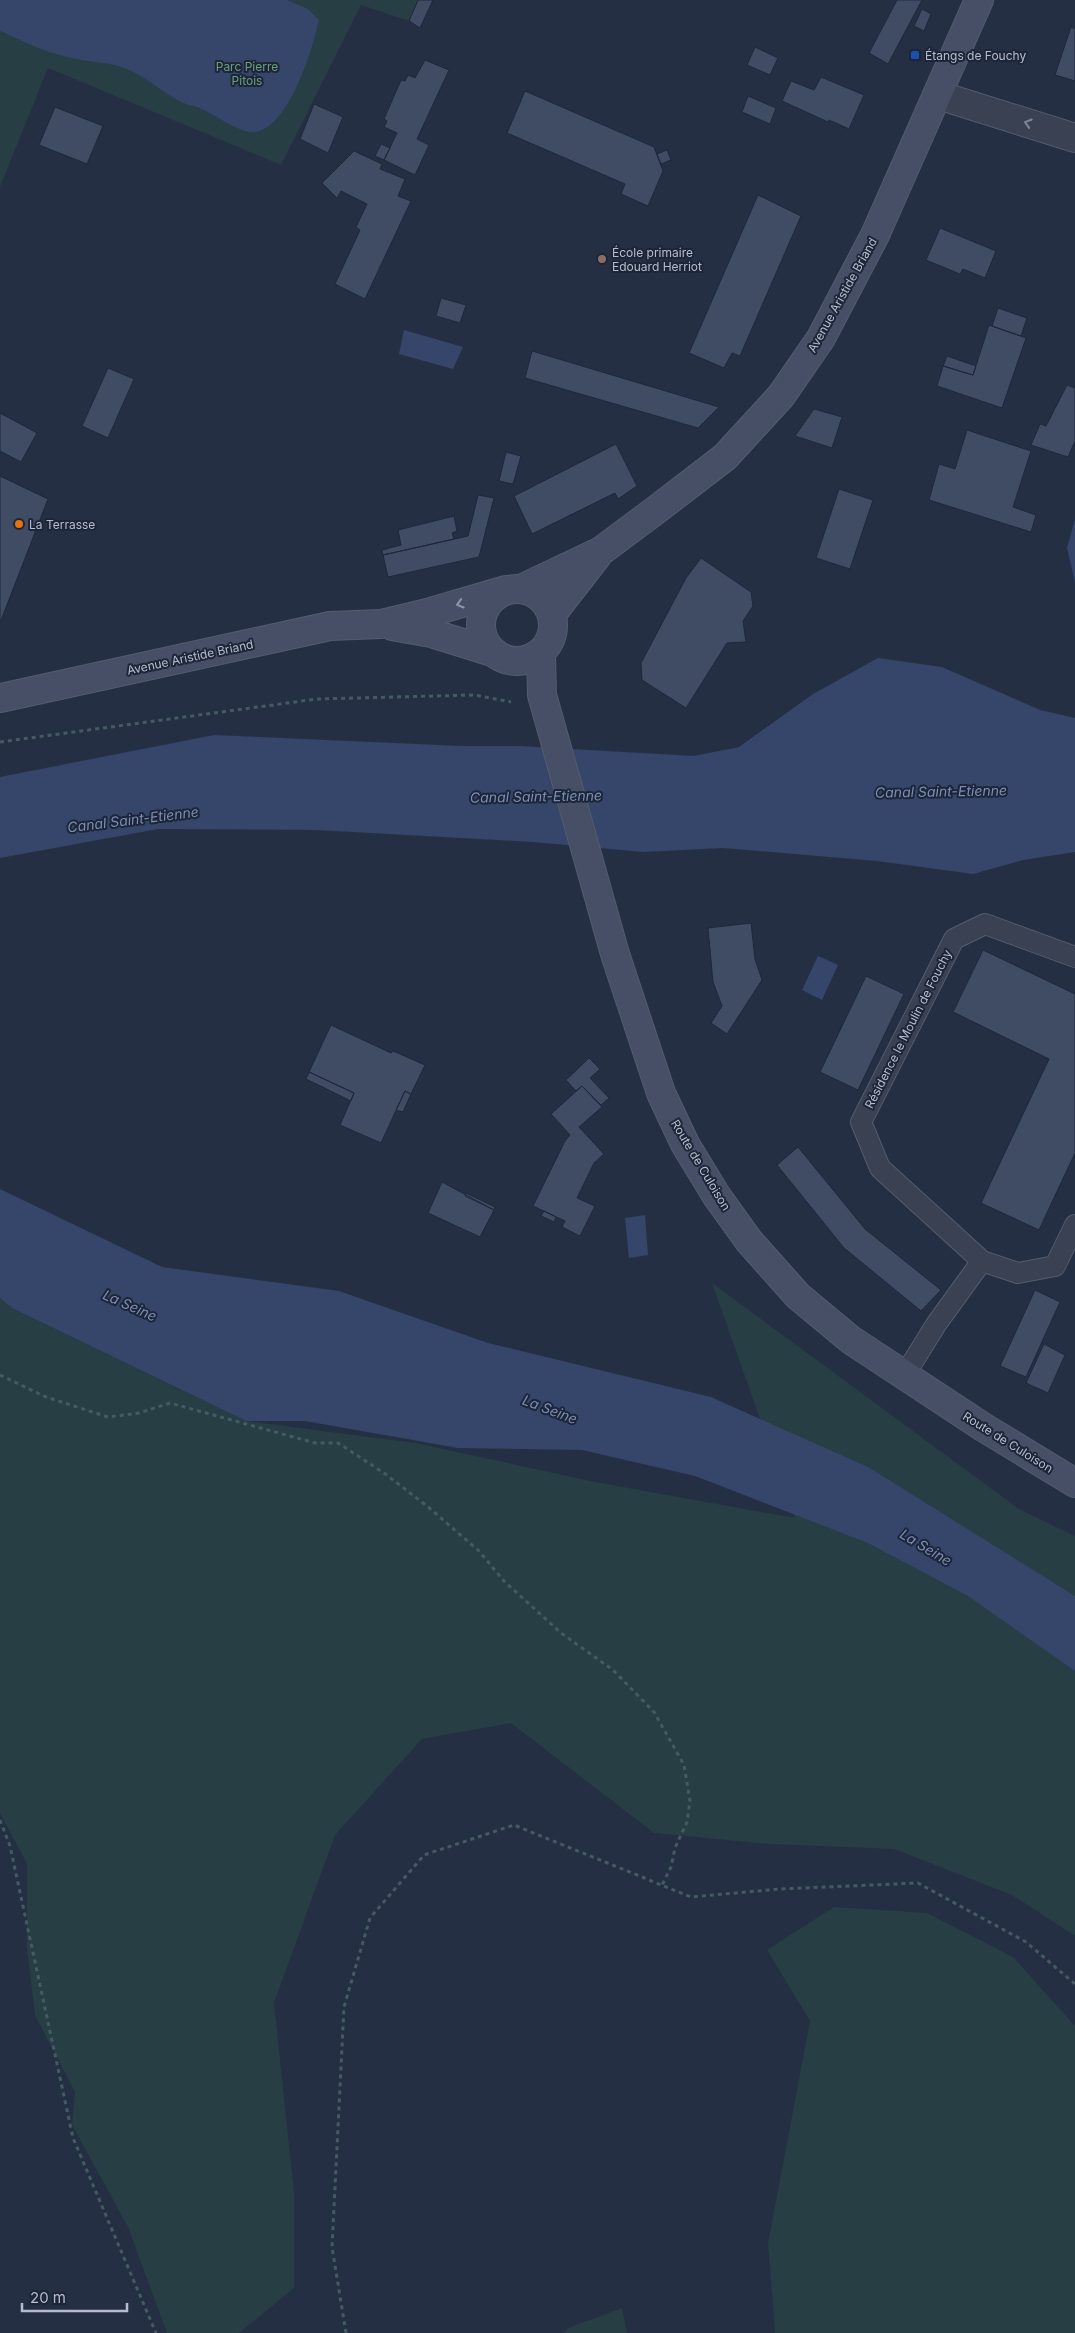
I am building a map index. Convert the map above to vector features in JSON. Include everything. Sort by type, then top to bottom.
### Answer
[{"type":"street","name":"Avenue Aristide Briand","points":[[501,656],[483,637],[482,616],[486,605],[494,596],[601,551],[725,457],[781,396],[822,338],[875,235],[980,0]]},
{"type":"street","points":[[938,95],[1075,138]]},
{"type":"street","name":"Avenue Aristide Briand","points":[[552,614],[601,551]]},
{"type":"street","name":"Avenue Aristide Briand","points":[[0,698],[330,626],[381,624],[514,589]]},
{"type":"street","points":[[514,589],[542,598],[552,614],[554,625],[552,638],[541,653]]},
{"type":"street","name":"Avenue Aristide Briand","points":[[381,624],[431,633],[501,656],[524,660],[541,653]]},
{"type":"street","name":"Route de Culoison","points":[[541,653],[545,702],[634,1016],[661,1093],[685,1144],[716,1195],[749,1241],[798,1296],[852,1340],[904,1376],[1075,1483]]},
{"type":"street","name":"Route de Culoison","points":[[501,656],[545,702]]},
{"type":"lane","name":"Résidence le Moulin de Fouchy","points":[[1075,957],[985,924],[954,939],[861,1122],[880,1168],[982,1261],[1018,1273],[1055,1266],[1075,1225]]},
{"type":"lane","points":[[904,1376],[937,1323],[982,1261]]},
{"type":"path","points":[[0,742],[317,699],[475,696],[520,704],[545,702]]},
{"type":"path","points":[[0,1376],[46,1396],[108,1417],[139,1413],[170,1403],[315,1443],[338,1443],[384,1473],[479,1551],[504,1581],[562,1633],[613,1670],[654,1712],[684,1765],[690,1800],[687,1822],[675,1848],[671,1867],[662,1885]]},
{"type":"path","points":[[0,1820],[10,1846],[73,2138],[156,2333]]},
{"type":"path","points":[[346,2333],[332,2247],[344,2007],[370,1918],[424,1854],[514,1825],[691,1897],[780,1889],[918,1883],[1026,1942],[1075,1984]]},
{"type":"green space","name":"Parc Pierre Pitois","points":[[0,0],[418,0],[409,21],[361,5],[281,165],[48,68],[0,187]]},
{"type":"green space","points":[[712,1283],[1019,1509],[1075,1536],[1075,1936],[1012,1895],[894,1849],[770,1844],[654,1833],[511,1723],[422,1739],[335,1835],[274,2003],[294,2192],[294,2288],[239,2333],[167,2333],[128,2227],[72,2125],[75,2092],[35,2015],[27,1949],[27,1864],[0,1813],[0,1298],[12,1308],[246,1421],[416,1443],[590,1481],[795,1518]]},
{"type":"green space","points":[[834,1907],[927,1913],[1013,1957],[1075,2026],[1075,2333],[775,2333],[768,2243],[810,2021],[767,1950]]},
{"type":"green space","points":[[622,2308],[627,2333],[564,2333],[568,2328]]},
{"type":"water","name":"Parc Pierre Pitois","points":[[0,0],[287,0],[308,9],[319,20],[305,67],[289,101],[279,116],[268,126],[256,132],[250,132],[236,127],[200,108],[179,101],[127,69],[62,56],[0,31]]},
{"type":"water","points":[[404,330],[463,347],[453,369],[399,354]]},
{"type":"water","points":[[1075,519],[1075,582],[1067,548]]},
{"type":"water","name":"Canal Saint-Etienne","points":[[878,658],[942,667],[1040,710],[1075,718],[1075,852],[1023,860],[973,874],[877,861],[723,848],[644,852],[533,842],[316,830],[158,829],[0,858],[0,777],[214,735],[461,746],[520,746],[694,756],[739,747],[813,694]]},
{"type":"water","points":[[818,956],[838,965],[822,1000],[802,990]]},
{"type":"water","name":"La Seine","points":[[0,1189],[162,1267],[339,1291],[488,1343],[711,1397],[868,1467],[1075,1596],[1075,1671],[968,1596],[868,1543],[695,1476],[582,1450],[458,1448],[305,1421],[246,1421],[12,1308],[0,1298]]},
{"type":"water","points":[[645,1215],[648,1255],[629,1258],[625,1218]]},
{"type":"building","points":[[418,0],[433,0],[420,28],[409,21]]},
{"type":"building","points":[[897,0],[922,0],[888,64],[869,53]]},
{"type":"building","points":[[922,9],[931,14],[924,31],[914,26]]},
{"type":"building","points":[[1071,27],[1075,29],[1075,81],[1055,75]]},
{"type":"building","points":[[755,47],[778,58],[770,75],[747,65]]},
{"type":"building","points":[[425,60],[449,70],[417,139],[429,145],[415,175],[384,160],[397,133],[384,127],[387,121],[384,119],[401,80],[405,81],[408,75],[415,78]]},
{"type":"building","points":[[821,77],[864,95],[849,129],[829,120],[828,122],[782,101],[791,81],[814,90]]},
{"type":"building","points":[[525,91],[654,147],[663,171],[648,206],[621,194],[625,184],[507,133]]},
{"type":"building","points":[[748,96],[776,108],[770,124],[742,112]]},
{"type":"building","points":[[314,104],[343,117],[328,153],[300,139]]},
{"type":"building","points":[[55,107],[103,126],[87,164],[39,145]]},
{"type":"building","points":[[381,144],[390,148],[384,160],[375,156]]},
{"type":"building","points":[[667,150],[671,160],[661,164],[657,154]]},
{"type":"building","points":[[354,151],[382,164],[380,169],[405,179],[398,196],[411,201],[365,299],[335,284],[360,230],[356,227],[367,204],[341,191],[337,198],[322,183]]},
{"type":"building","points":[[758,195],[801,216],[740,356],[732,353],[724,368],[689,353]]},
{"type":"building","points":[[940,228],[996,251],[985,278],[963,269],[960,274],[926,260]]},
{"type":"building","points":[[441,298],[466,305],[460,323],[436,316]]},
{"type":"building","points":[[998,308],[1027,318],[1021,336],[992,326]]},
{"type":"building","points":[[989,325],[1026,338],[1002,408],[937,386],[943,366],[973,375]]},
{"type":"building","points":[[532,351],[719,407],[698,428],[525,378]]},
{"type":"building","points":[[947,356],[976,366],[973,375],[943,366]]},
{"type":"building","points":[[108,368],[134,379],[108,438],[82,426]]},
{"type":"building","points":[[1067,385],[1075,388],[1075,441],[1068,457],[1031,445],[1040,424],[1046,426]]},
{"type":"building","points":[[814,409],[842,417],[832,448],[795,436]]},
{"type":"building","points":[[0,413],[37,433],[21,462],[0,451]]},
{"type":"building","points":[[967,430],[1031,451],[1013,507],[1036,515],[1031,532],[929,500],[939,464],[955,469]]},
{"type":"building","points":[[616,444],[637,486],[618,499],[615,493],[532,534],[514,496]]},
{"type":"building","points":[[506,452],[521,456],[513,484],[499,481]]},
{"type":"building","name":"La Terrasse","points":[[0,476],[48,499],[0,623]]},
{"type":"building","points":[[839,489],[873,500],[850,569],[816,558]]},
{"type":"building","points":[[478,495],[494,498],[479,557],[388,577],[383,555],[468,536]]},
{"type":"building","points":[[454,516],[457,531],[452,533],[454,539],[383,555],[382,550],[401,545],[398,530]]},
{"type":"building","points":[[701,558],[751,592],[753,606],[743,621],[746,642],[727,643],[686,708],[642,680],[641,663],[686,578]]},
{"type":"building","points":[[751,923],[755,959],[762,980],[727,1034],[711,1023],[722,1006],[713,982],[708,928]]},
{"type":"building","points":[[983,950],[1075,994],[1075,1153],[1039,1230],[981,1203],[1049,1059],[953,1012]]},
{"type":"building","points":[[866,976],[904,994],[858,1090],[820,1072]]},
{"type":"building","points":[[331,1025],[391,1053],[393,1051],[425,1065],[411,1094],[405,1091],[381,1143],[340,1125],[354,1093],[309,1072]]},
{"type":"building","points":[[589,1058],[600,1069],[590,1078],[609,1098],[601,1105],[582,1086],[576,1091],[566,1080]]},
{"type":"building","points":[[309,1072],[354,1093],[351,1101],[306,1079]]},
{"type":"building","points":[[582,1086],[602,1107],[579,1127],[604,1154],[594,1163],[577,1198],[595,1206],[580,1236],[562,1227],[565,1221],[533,1206],[565,1141],[570,1135],[551,1114]]},
{"type":"building","points":[[405,1091],[411,1094],[403,1112],[396,1110]]},
{"type":"building","points":[[798,1147],[865,1229],[941,1290],[921,1311],[844,1248],[777,1165]]},
{"type":"building","points":[[442,1182],[494,1210],[480,1237],[428,1213]]},
{"type":"building","points":[[466,1193],[495,1207],[494,1210],[465,1196]]},
{"type":"building","points":[[544,1211],[556,1217],[554,1222],[541,1216]]},
{"type":"building","points":[[1035,1290],[1060,1302],[1026,1377],[1000,1366]]},
{"type":"building","points":[[1044,1344],[1065,1355],[1048,1393],[1026,1383]]},
{"type":"place","name":"Étangs de Fouchy","points":[[915,55]]},
{"type":"place","name":"École primaire Edouard Herriot","points":[[602,259]]},
{"type":"place","name":"La Terrasse","points":[[19,524]]}]
